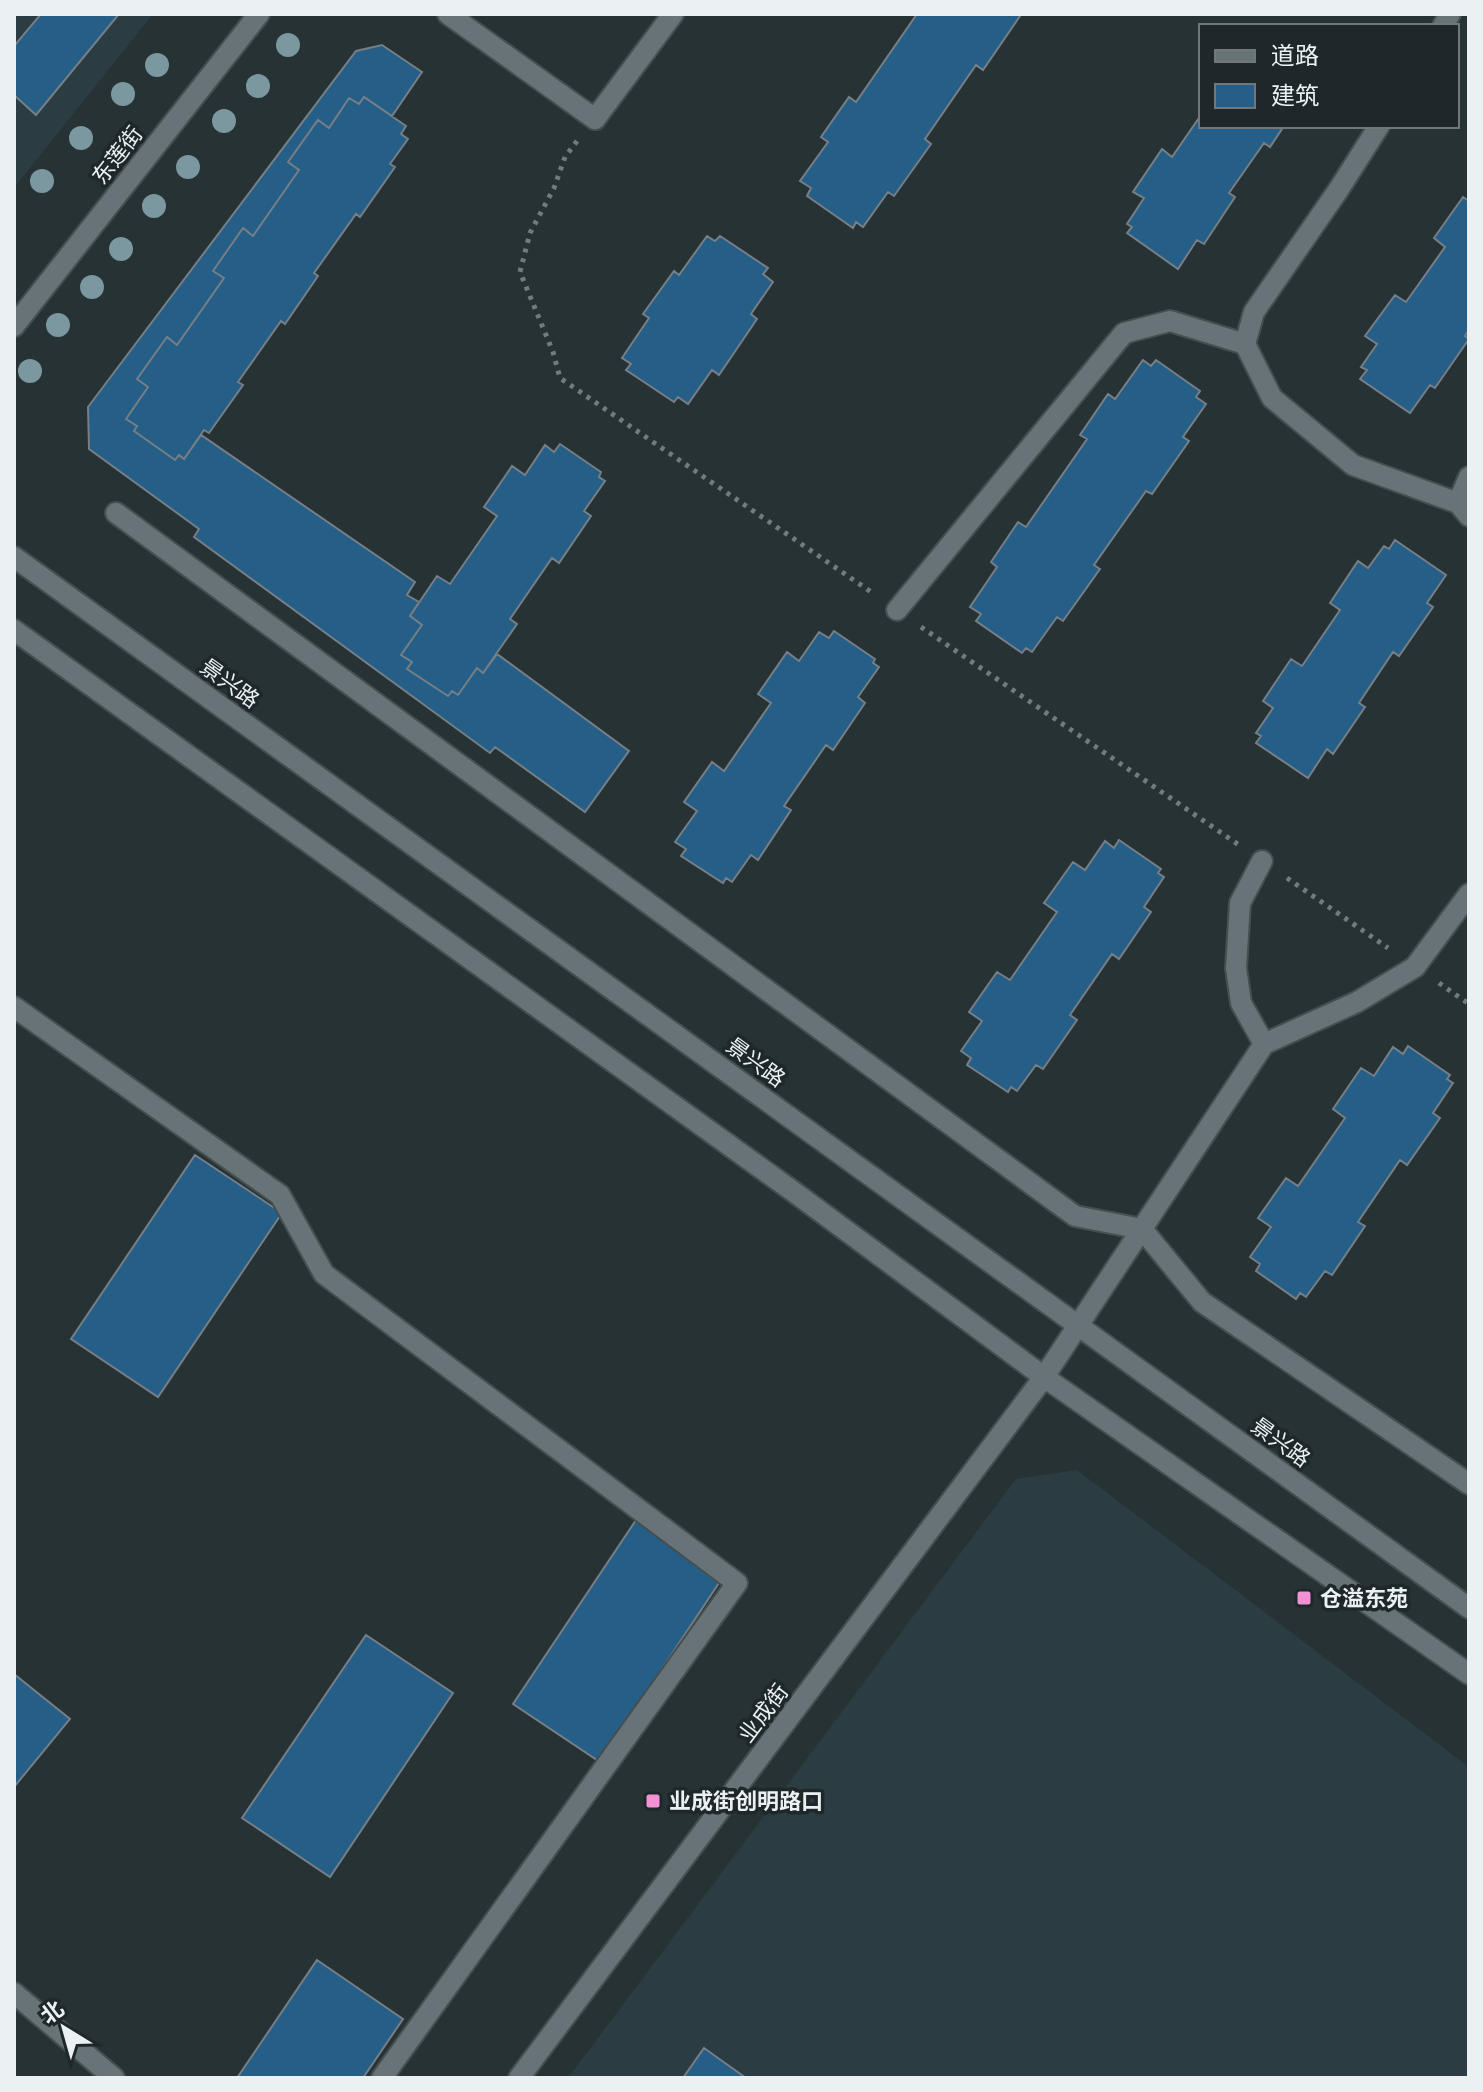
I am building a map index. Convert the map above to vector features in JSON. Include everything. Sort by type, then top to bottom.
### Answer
[{"type":"street","name":"东莲街","points":[[14,326],[259,14]]},
{"type":"street","points":[[448,14],[595,119],[673,14]]},
{"type":"street","points":[[1378,128],[1254,312],[1245,344],[1272,398],[1353,465],[1463,510],[1469,477]]},
{"type":"street","points":[[897,610],[1124,333],[1170,321],[1245,344]]},
{"type":"street","points":[[116,513],[1075,1216],[1142,1229],[1202,1302],[1469,1484]]},
{"type":"street","name":"景兴路","points":[[14,557],[1469,1608]]},
{"type":"street","points":[[14,630],[794,1192],[1044,1377],[1469,1674]]},
{"type":"street","points":[[1262,861],[1240,903],[1236,968],[1241,1003],[1264,1044],[1357,1002],[1415,967],[1469,894]]},
{"type":"street","points":[[14,1007],[280,1195],[324,1274],[737,1583],[382,2078]]},
{"type":"street","name":"业成街","points":[[519,2078],[1044,1377],[1264,1044]]},
{"type":"street","points":[[14,1993],[114,2078]]},
{"type":"shaded area","points":[[14,14],[153,14],[14,188]]},
{"type":"shaded area","points":[[1077,1470],[1469,1767],[1469,2078],[568,2078],[1016,1479]]},
{"type":"building","points":[[41,14],[119,14],[36,115],[14,95],[14,46]]},
{"type":"building","points":[[917,14],[1020,16],[983,70],[976,65],[925,139],[931,144],[894,196],[888,192],[863,227],[856,222],[853,228],[807,196],[811,188],[800,181],[828,142],[821,137],[849,97],[856,102]]},
{"type":"building","points":[[382,45],[422,72],[392,116],[364,97],[359,104],[349,98],[329,128],[318,120],[288,162],[299,170],[253,236],[243,228],[213,271],[224,278],[177,345],[167,337],[137,379],[148,387],[126,419],[137,426],[134,431],[175,460],[179,455],[184,459],[201,435],[415,582],[407,595],[419,602],[410,616],[422,625],[401,655],[412,662],[407,669],[448,696],[452,691],[458,695],[477,668],[483,673],[497,654],[629,751],[585,812],[495,747],[490,753],[194,537],[199,529],[89,449],[88,407],[356,51]]},
{"type":"building","points":[[364,97],[406,126],[401,134],[408,139],[390,164],[395,167],[360,217],[356,214],[314,273],[318,276],[285,324],[281,321],[238,382],[243,385],[209,433],[204,430],[184,459],[179,455],[175,460],[134,431],[137,426],[126,419],[148,387],[137,379],[167,337],[177,345],[224,278],[213,271],[243,228],[253,236],[299,170],[288,162],[318,120],[329,128],[349,98],[359,104]]},
{"type":"building","points":[[1199,118],[1199,128],[1283,128],[1270,147],[1264,143],[1229,193],[1235,197],[1204,244],[1197,240],[1178,269],[1127,233],[1132,227],[1127,224],[1144,198],[1133,192],[1162,149],[1172,157]]},
{"type":"building","points":[[1463,197],[1469,201],[1469,330],[1465,336],[1469,339],[1435,388],[1430,385],[1410,413],[1360,379],[1367,370],[1361,367],[1377,344],[1365,336],[1395,295],[1406,302],[1445,247],[1434,238]]},
{"type":"building","points":[[707,236],[715,241],[720,236],[768,268],[763,274],[773,282],[751,314],[757,319],[719,375],[712,370],[688,404],[678,397],[674,402],[626,370],[631,364],[622,358],[649,318],[643,314],[674,271],[679,275]]},
{"type":"building","points":[[1143,360],[1151,366],[1156,360],[1200,391],[1196,397],[1206,404],[1183,437],[1189,441],[1152,494],[1146,491],[1094,565],[1100,569],[1063,621],[1057,617],[1032,652],[1026,648],[1022,653],[976,621],[981,614],[970,607],[997,567],[991,562],[1018,522],[1026,527],[1087,439],[1080,435],[1108,394],[1115,399]]},
{"type":"building","points":[[560,444],[601,472],[599,477],[605,481],[584,511],[591,516],[559,563],[552,558],[510,619],[517,624],[483,673],[477,668],[458,695],[452,691],[448,696],[407,669],[412,662],[401,655],[422,625],[410,616],[437,576],[450,584],[497,516],[484,507],[512,466],[525,475],[545,445],[554,452]]},
{"type":"building","points":[[1395,540],[1446,575],[1427,603],[1433,607],[1399,656],[1393,652],[1359,703],[1365,707],[1333,754],[1327,749],[1308,778],[1256,743],[1261,736],[1256,733],[1273,708],[1263,701],[1291,659],[1302,666],[1340,610],[1330,603],[1358,561],[1368,568],[1384,546],[1389,549]]},
{"type":"building","points":[[834,631],[875,659],[873,663],[879,667],[858,697],[865,703],[833,750],[826,745],[784,806],[791,810],[758,860],[751,855],[732,882],[726,878],[723,883],[681,856],[686,849],[675,842],[697,811],[684,802],[712,762],[724,771],[771,703],[758,694],[787,652],[799,661],[819,632],[829,638]]},
{"type":"building","points":[[1119,840],[1161,869],[1158,873],[1164,877],[1144,907],[1151,912],[1119,959],[1112,954],[1070,1015],[1077,1020],[1043,1069],[1036,1065],[1017,1091],[1011,1087],[1008,1092],[967,1065],[971,1058],[961,1051],[982,1021],[969,1012],[997,972],[1010,980],[1057,912],[1044,903],[1073,862],[1085,870],[1105,841],[1114,848]]},
{"type":"building","points":[[1408,1046],[1450,1075],[1447,1079],[1453,1083],[1433,1113],[1440,1118],[1407,1165],[1400,1160],[1358,1222],[1365,1226],[1332,1275],[1325,1271],[1306,1297],[1300,1293],[1296,1299],[1256,1271],[1260,1264],[1250,1257],[1271,1227],[1258,1218],[1286,1178],[1298,1186],[1345,1118],[1333,1109],[1361,1068],[1374,1076],[1393,1047],[1403,1054]]},
{"type":"building","points":[[195,1155],[282,1213],[158,1397],[71,1339]]},
{"type":"building","points":[[636,1520],[719,1583],[600,1762],[513,1704]]},
{"type":"building","points":[[366,1635],[453,1693],[330,1877],[242,1818]]},
{"type":"building","points":[[14,1674],[70,1719],[14,1787]]},
{"type":"building","points":[[317,1960],[403,2019],[363,2078],[237,2078]]},
{"type":"building","points":[[704,2048],[746,2078],[683,2078]]},
{"type":"place","name":"仓溢东苑","points":[[1304,1598]]},
{"type":"place","name":"业成街创明路口","points":[[653,1801]]}]
